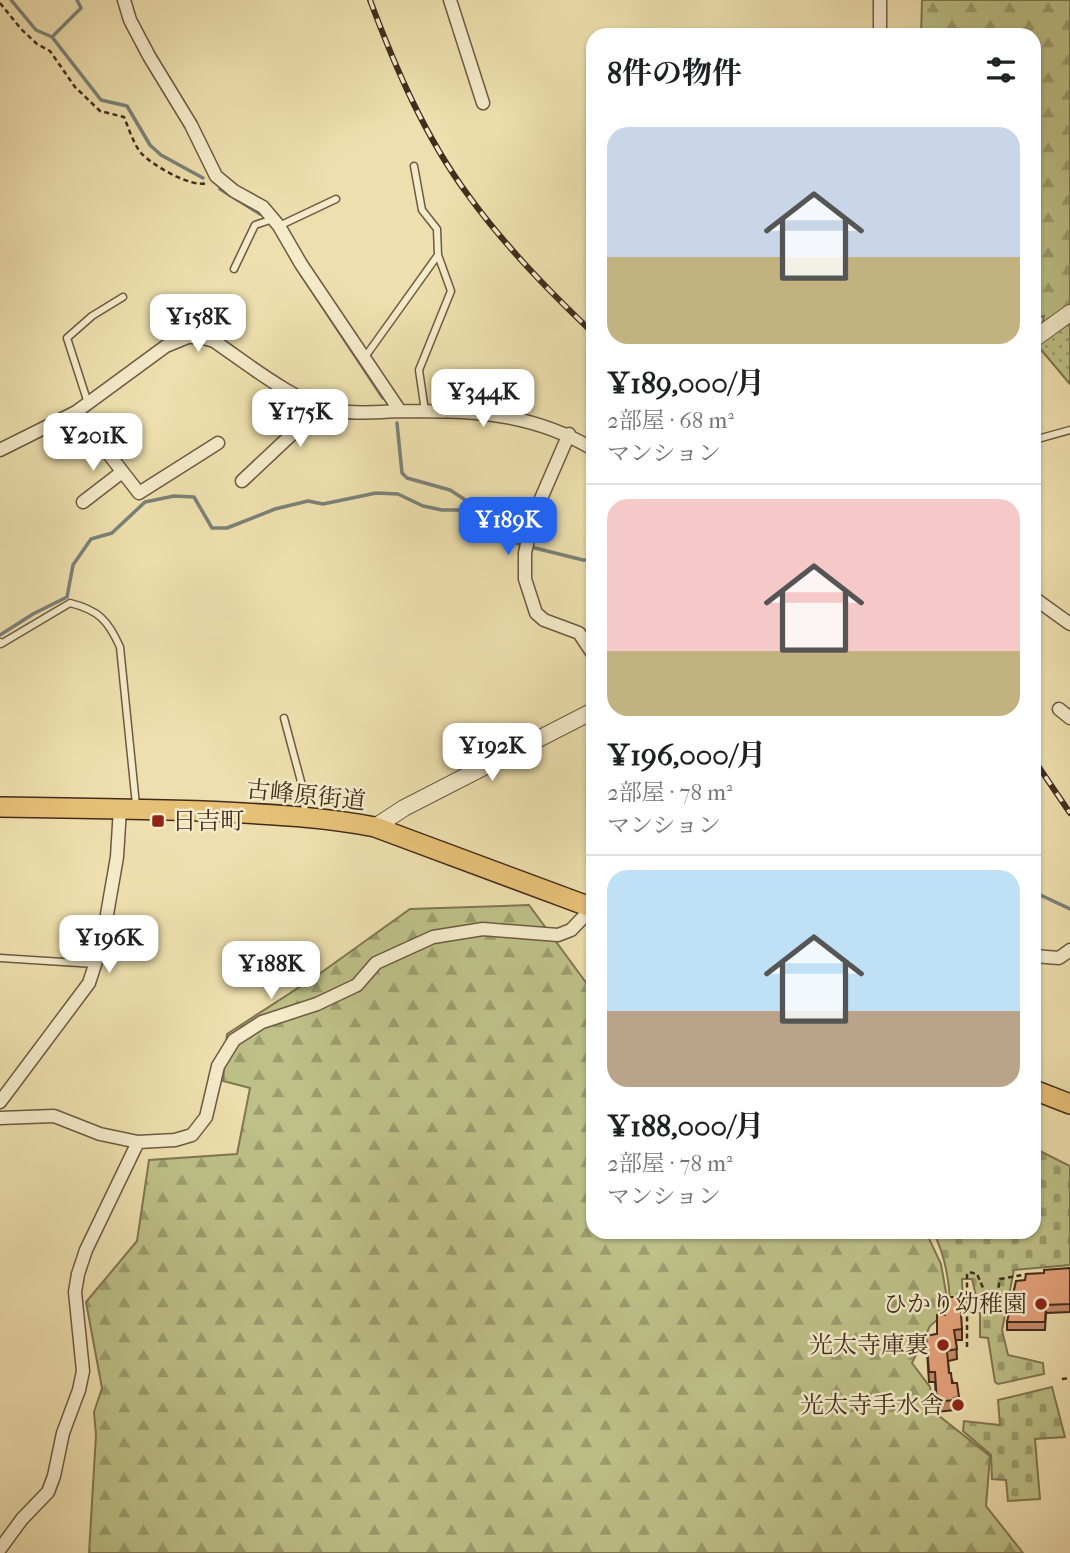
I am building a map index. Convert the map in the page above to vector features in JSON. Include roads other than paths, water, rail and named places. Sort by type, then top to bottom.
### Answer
[{"type":"main road","name":"古峰原街道","points":[[0,807],[128,808],[305,816],[375,827],[586,906]]},
{"type":"main road","points":[[1041,1093],[1070,1104]]},
{"type":"street","points":[[124,0],[130,20],[149,56],[191,125],[214,179],[263,207],[276,222],[301,264],[400,411]]},
{"type":"street","points":[[450,0],[483,103]]},
{"type":"street","points":[[880,0],[880,28]]},
{"type":"street","points":[[1041,334],[1070,313]]},
{"type":"street","points":[[0,450],[76,412],[166,346],[188,337],[214,341],[297,396],[337,411],[489,413],[536,422],[569,434],[586,445]]},
{"type":"street","points":[[242,481],[291,435],[302,416],[297,396]]},
{"type":"street","points":[[76,412],[139,493],[218,443]]},
{"type":"street","points":[[569,434],[533,517],[525,553],[525,579],[536,613],[544,620],[579,633],[586,644]]},
{"type":"street","points":[[83,502],[122,472]]},
{"type":"street","points":[[1041,603],[1070,624]]},
{"type":"street","points":[[1059,709],[1070,718]]},
{"type":"street","points":[[375,827],[404,808],[586,715]]},
{"type":"street","points":[[0,1102],[89,983],[102,943],[128,808]]},
{"type":"street","points":[[0,1118],[54,1116],[100,1134],[138,1142],[175,1140],[192,1135],[206,1117],[218,1066],[223,1057],[234,1040],[262,1022],[317,1004],[357,985],[376,963],[433,937],[484,929],[558,935],[571,930],[586,914]]},
{"type":"street","points":[[1041,957],[1059,958],[1070,950]]},
{"type":"street","points":[[0,1549],[22,1519],[48,1492],[54,1476],[63,1433],[83,1371],[75,1292],[78,1274],[86,1250],[138,1142]]},
{"type":"lane","points":[[414,166],[422,210],[437,229],[438,255],[450,291],[419,370],[425,412]]},
{"type":"lane","points":[[234,269],[255,225],[276,222],[336,199]]},
{"type":"lane","points":[[364,358],[438,255]]},
{"type":"lane","points":[[88,402],[67,338],[92,316],[122,297]]},
{"type":"lane","points":[[1041,438],[1070,430]]},
{"type":"lane","points":[[0,642],[1,644],[70,603],[89,608],[111,626],[120,647],[128,808]]},
{"type":"lane","points":[[284,718],[303,789],[305,816]]},
{"type":"lane","points":[[0,958],[95,964]]},
{"type":"waterway","points":[[11,0],[36,30],[52,37],[101,100],[127,106],[150,145],[161,155],[203,178]]},
{"type":"waterway","points":[[52,37],[81,8],[77,0]]},
{"type":"waterway","points":[[220,189],[260,214]]},
{"type":"waterway","points":[[301,274],[383,398]]},
{"type":"waterway","points":[[397,423],[402,473],[407,478],[450,490],[464,499],[470,510],[499,538],[523,545]]},
{"type":"waterway","points":[[0,635],[67,597],[73,565],[91,539],[112,533],[145,502],[174,496],[194,497],[212,528],[227,528],[275,509],[308,501],[323,504],[376,493],[398,494],[423,506],[442,510],[470,510]]},
{"type":"waterway","points":[[531,547],[586,560]]},
{"type":"waterway","points":[[1041,895],[1070,909]]},
{"type":"railway","points":[[370,0],[412,101],[452,173],[512,250],[586,326]]},
{"type":"railway","points":[[1041,770],[1070,813]]},
{"type":"place","name":"日吉町","points":[[158,821]]},
{"type":"place","name":"ひかり幼稚園","points":[[1041,1304]]},
{"type":"place","name":"光太寺庫裏","points":[[943,1345]]},
{"type":"place","name":"光太寺手水舎","points":[[958,1405]]}]
